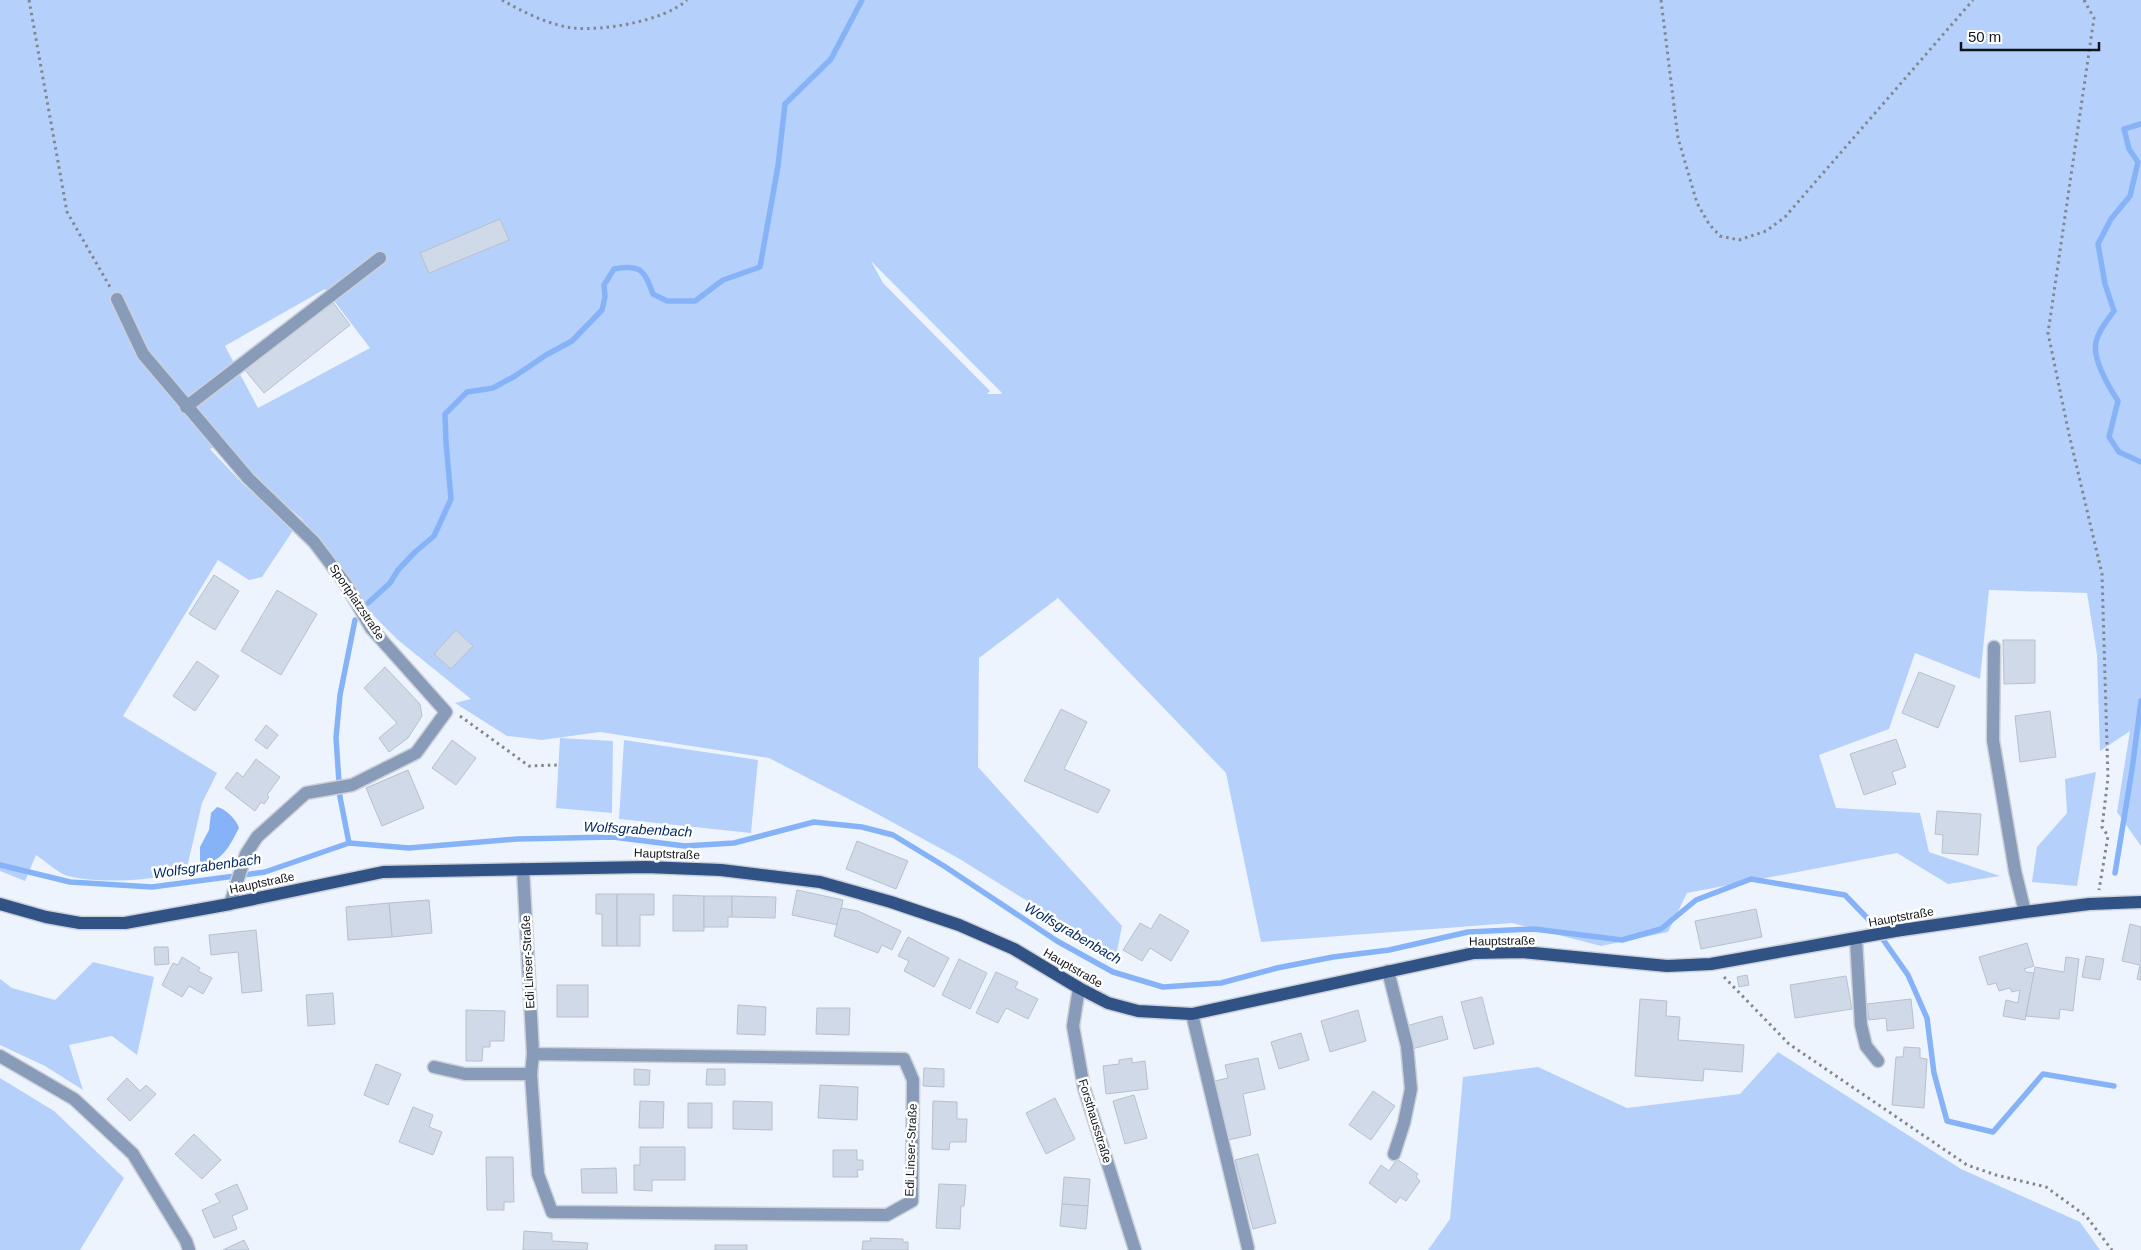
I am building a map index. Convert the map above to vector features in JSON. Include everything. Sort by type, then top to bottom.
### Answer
[{"type":"main road","name":"Hauptstraße","points":[[0,904],[46,918],[80,923],[126,923],[230,904],[383,872],[674,868],[721,870],[820,882],[891,902],[958,925],[1014,949],[1108,1003],[1138,1011],[1192,1014],[1474,953],[1523,952],[1667,966],[1711,964],[1895,931],[2025,912],[2097,903],[2141,902]]},
{"type":"street","points":[[186,407],[380,258]]},
{"type":"street","name":"Sportplatzstraße","points":[[117,298],[143,354],[248,478],[314,542],[345,583],[371,628],[446,712]]},
{"type":"street","points":[[1994,647],[1993,740],[2015,871],[2025,912]]},
{"type":"street","points":[[230,904],[246,854],[257,837],[306,794],[352,785],[416,753],[446,712]]},
{"type":"street","name":"Edi Linser-Straße","points":[[523,870],[533,1054],[531,1074],[538,1174],[552,1212],[886,1215],[912,1201],[913,1080],[904,1060],[533,1054]]},
{"type":"street","points":[[1856,939],[1860,1025],[1866,1046],[1878,1061]]},
{"type":"street","points":[[1388,971],[1406,1046],[1411,1089],[1404,1123],[1394,1154]]},
{"type":"street","name":"Forsthausstraße","points":[[1079,988],[1073,1026],[1084,1088],[1136,1250]]},
{"type":"street","points":[[1192,1014],[1248,1248]]},
{"type":"street","points":[[0,1056],[74,1099],[133,1154],[189,1250]]},
{"type":"street","points":[[434,1067],[465,1074],[531,1074]]},
{"type":"path","points":[[29,0],[67,212],[117,298]]},
{"type":"path","points":[[502,0],[535,17],[573,28],[590,28],[653,18],[680,7],[687,0]]},
{"type":"path","points":[[1661,0],[1678,138],[1697,203],[1709,224],[1720,236],[1739,240],[1766,231],[1786,217],[1973,0]]},
{"type":"path","points":[[2084,0],[2094,18],[2048,333],[2069,434],[2102,574],[2108,778],[2102,827],[2108,836],[2097,903]]},
{"type":"path","points":[[446,712],[454,711],[529,766],[558,765]]},
{"type":"path","points":[[1711,964],[1789,1044],[1967,1165],[1996,1176],[2046,1187],[2086,1216],[2112,1250]]},
{"type":"shaded area","points":[[0,0],[2141,0],[2141,846],[2117,812],[2130,731],[2100,751],[2097,655],[2087,593],[1989,590],[1980,679],[1915,653],[1889,729],[1819,755],[1836,808],[1920,813],[1929,852],[2000,876],[1948,884],[1897,853],[1687,893],[1668,932],[1601,946],[1512,923],[1261,942],[1226,773],[1058,598],[979,658],[978,767],[1122,926],[1116,956],[958,858],[769,758],[600,732],[542,740],[507,736],[455,703],[471,699],[398,640],[360,602],[332,555],[301,518],[254,477],[227,442],[210,449],[244,485],[294,529],[262,577],[249,580],[218,560],[123,716],[217,773],[202,803],[186,872],[142,879],[93,880],[65,875],[36,855],[25,881],[0,871]],"holes":[[[871,261],[1002,393],[1001,394],[987,394],[990,391],[883,283]],[[325,289],[370,348],[258,408],[225,346]]]},
{"type":"shaded area","points":[[560,738],[613,741],[612,813],[556,808]]},
{"type":"shaded area","points":[[624,740],[758,760],[751,833],[619,819]]},
{"type":"shaded area","points":[[2096,772],[2077,886],[2032,882],[2037,847],[2067,813],[2065,779]]},
{"type":"shaded area","points":[[217,807],[230,815],[236,821],[239,828],[226,851],[211,862],[204,863],[200,861],[200,847],[209,830],[211,813]]},
{"type":"shaded area","points":[[93,962],[154,977],[137,1055],[112,1036],[69,1045],[83,1090],[45,1066],[0,1045],[0,979],[12,988],[55,1000]]},
{"type":"shaded area","points":[[1778,1052],[1961,1169],[2080,1222],[2100,1250],[1428,1250],[1450,1219],[1463,1077],[1538,1067],[1627,1108],[1740,1094]]},
{"type":"shaded area","points":[[0,1078],[54,1111],[124,1178],[80,1250],[0,1250]]},
{"type":"building","points":[[500,219],[509,240],[429,273],[420,253]]},
{"type":"building","points":[[332,301],[350,325],[264,393],[245,370]]},
{"type":"building","points":[[214,575],[239,591],[215,630],[189,614]]},
{"type":"building","points":[[277,590],[317,614],[281,675],[241,651]]},
{"type":"building","points":[[456,630],[473,646],[451,669],[434,654]]},
{"type":"building","points":[[2003,640],[2035,640],[2035,683],[2004,684]]},
{"type":"building","points":[[197,661],[219,676],[195,711],[173,696]]},
{"type":"building","points":[[385,667],[420,704],[422,716],[408,738],[389,752],[379,738],[397,723],[364,688]]},
{"type":"building","points":[[1919,672],[1955,686],[1938,728],[1902,713]]},
{"type":"building","points":[[1061,709],[1087,722],[1064,769],[1110,790],[1098,813],[1024,781]]},
{"type":"building","points":[[2050,711],[2056,757],[2020,762],[2015,716]]},
{"type":"building","points":[[266,725],[278,735],[267,749],[255,740]]},
{"type":"building","points":[[1896,739],[1906,767],[1892,772],[1896,784],[1864,795],[1850,754]]},
{"type":"building","points":[[452,740],[476,758],[456,785],[432,768]]},
{"type":"building","points":[[256,759],[280,777],[267,795],[269,797],[264,804],[261,802],[255,811],[225,788],[237,772],[243,777]]},
{"type":"building","points":[[408,770],[424,808],[382,826],[366,788]]},
{"type":"building","points":[[1937,811],[1981,814],[1978,855],[1942,853],[1943,835],[1935,834]]},
{"type":"building","points":[[857,841],[908,861],[896,889],[846,869]]},
{"type":"building","points":[[797,890],[843,900],[838,925],[792,915]]},
{"type":"building","points":[[596,894],[617,894],[617,946],[602,946],[602,914],[596,914]]},
{"type":"building","points":[[617,894],[654,894],[654,915],[640,915],[640,946],[617,946]]},
{"type":"building","points":[[673,895],[704,896],[704,931],[673,931]]},
{"type":"building","points":[[704,896],[732,896],[732,917],[728,917],[728,927],[704,927]]},
{"type":"building","points":[[732,896],[776,897],[775,918],[732,917]]},
{"type":"building","points":[[429,900],[432,933],[392,937],[389,903]]},
{"type":"building","points":[[389,903],[392,937],[348,940],[346,907]]},
{"type":"building","points":[[841,908],[858,911],[901,931],[892,950],[882,945],[878,953],[834,936]]},
{"type":"building","points":[[1756,909],[1762,937],[1701,949],[1695,921]]},
{"type":"building","points":[[1160,914],[1189,931],[1171,961],[1150,948],[1142,961],[1123,950],[1140,923],[1151,929]]},
{"type":"building","points":[[2130,924],[2141,927],[2141,980],[2137,979],[2140,965],[2122,961]]},
{"type":"building","points":[[256,930],[262,991],[242,993],[238,952],[211,955],[209,935]]},
{"type":"building","points":[[908,937],[949,958],[934,987],[904,971],[909,961],[898,956]]},
{"type":"building","points":[[2027,943],[2034,966],[2024,969],[2026,972],[2034,973],[2025,1020],[2003,1016],[2006,1000],[2018,1003],[2020,990],[2012,992],[2010,988],[1999,991],[1996,983],[1988,985],[1979,957]]},
{"type":"building","points":[[154,947],[168,947],[169,964],[155,965]]},
{"type":"building","points":[[2086,956],[2104,959],[2100,980],[2082,977]]},
{"type":"building","points":[[182,957],[200,968],[198,971],[212,978],[203,994],[189,986],[182,997],[162,985],[173,963],[178,965]]},
{"type":"building","points":[[2066,957],[2079,959],[2073,1011],[2060,1009],[2059,1019],[2026,1016],[2035,967],[2064,972]]},
{"type":"building","points":[[959,959],[987,973],[970,1009],[942,995]]},
{"type":"building","points":[[996,972],[1018,982],[1015,988],[1038,999],[1028,1019],[1006,1008],[998,1023],[976,1013]]},
{"type":"building","points":[[1747,975],[1749,985],[1739,987],[1737,977]]},
{"type":"building","points":[[1846,976],[1852,1009],[1795,1018],[1790,985]]},
{"type":"building","points":[[557,985],[588,985],[588,1017],[557,1017]]},
{"type":"building","points":[[333,993],[335,1024],[308,1026],[306,995]]},
{"type":"building","points":[[1482,997],[1494,1044],[1474,1049],[1461,1002]]},
{"type":"building","points":[[1640,999],[1667,1001],[1666,1016],[1680,1017],[1678,1040],[1744,1045],[1742,1072],[1704,1069],[1703,1081],[1635,1076]]},
{"type":"building","points":[[1911,999],[1914,1028],[1887,1031],[1886,1018],[1869,1020],[1867,1004]]},
{"type":"building","points":[[738,1005],[766,1007],[765,1035],[737,1034]]},
{"type":"building","points":[[817,1008],[850,1008],[849,1035],[816,1034]]},
{"type":"building","points":[[466,1010],[505,1011],[504,1041],[490,1041],[490,1047],[483,1047],[482,1061],[466,1061]]},
{"type":"building","points":[[1358,1010],[1366,1041],[1330,1052],[1321,1021]]},
{"type":"building","points":[[1442,1016],[1448,1039],[1412,1049],[1406,1026]]},
{"type":"building","points":[[1301,1033],[1309,1060],[1279,1069],[1271,1042]]},
{"type":"building","points":[[1904,1047],[1920,1048],[1920,1058],[1927,1059],[1924,1108],[1892,1105],[1896,1057],[1903,1057]]},
{"type":"building","points":[[1132,1058],[1132,1063],[1145,1061],[1148,1089],[1106,1094],[1103,1066],[1119,1064],[1119,1060]]},
{"type":"building","points":[[1258,1058],[1265,1089],[1243,1094],[1251,1135],[1228,1140],[1215,1081],[1228,1078],[1225,1065]]},
{"type":"building","points":[[376,1064],[401,1074],[388,1105],[364,1095]]},
{"type":"building","points":[[924,1068],[944,1069],[944,1087],[923,1086]]},
{"type":"building","points":[[634,1069],[650,1070],[649,1085],[634,1085]]},
{"type":"building","points":[[707,1069],[725,1069],[725,1085],[706,1085]]},
{"type":"building","points":[[127,1078],[140,1091],[146,1085],[156,1094],[130,1121],[107,1099]]},
{"type":"building","points":[[820,1085],[858,1087],[857,1120],[818,1118]]},
{"type":"building","points":[[1373,1091],[1395,1106],[1371,1140],[1349,1125]]},
{"type":"building","points":[[1134,1095],[1147,1138],[1125,1144],[1113,1101]]},
{"type":"building","points":[[1055,1098],[1075,1139],[1046,1154],[1026,1113]]},
{"type":"building","points":[[640,1101],[664,1102],[663,1128],[639,1128]]},
{"type":"building","points":[[733,1101],[772,1102],[772,1130],[733,1129]]},
{"type":"building","points":[[933,1101],[957,1102],[957,1119],[967,1119],[966,1142],[950,1142],[949,1150],[932,1149]]},
{"type":"building","points":[[688,1103],[712,1103],[712,1128],[688,1128]]},
{"type":"building","points":[[413,1107],[433,1115],[429,1127],[442,1132],[433,1155],[399,1142]]},
{"type":"building","points":[[194,1134],[221,1160],[202,1179],[175,1154]]},
{"type":"building","points":[[640,1147],[685,1147],[685,1180],[652,1180],[652,1191],[634,1190],[634,1165],[640,1165]]},
{"type":"building","points":[[833,1150],[857,1150],[857,1160],[863,1160],[863,1170],[857,1170],[858,1177],[833,1177]]},
{"type":"building","points":[[1258,1154],[1276,1223],[1253,1229],[1235,1160]]},
{"type":"building","points":[[486,1157],[513,1157],[514,1202],[504,1202],[504,1210],[487,1210]]},
{"type":"building","points":[[1397,1159],[1418,1174],[1416,1177],[1420,1181],[1406,1201],[1400,1197],[1396,1203],[1369,1183],[1381,1165],[1389,1171]]},
{"type":"building","points":[[616,1168],[617,1193],[582,1193],[581,1169]]},
{"type":"building","points":[[1064,1177],[1090,1179],[1088,1206],[1062,1204]]},
{"type":"building","points":[[237,1184],[248,1209],[232,1216],[237,1229],[214,1238],[202,1210],[220,1202],[215,1194]]},
{"type":"building","points":[[939,1184],[966,1185],[964,1206],[961,1206],[960,1229],[936,1228]]},
{"type":"building","points":[[1062,1204],[1088,1206],[1086,1229],[1060,1226]]},
{"type":"building","points":[[524,1231],[552,1233],[552,1241],[588,1243],[587,1250],[523,1250]]},
{"type":"building","points":[[870,1238],[903,1239],[903,1242],[908,1242],[908,1250],[862,1250],[863,1241],[871,1241]]},
{"type":"building","points":[[244,1240],[249,1250],[223,1250]]},
{"type":"building","points":[[715,1245],[747,1245],[747,1250],[715,1250]]},
{"type":"waterway","points":[[368,603],[390,583],[398,570],[415,552],[434,536],[451,499],[445,414],[467,392],[493,388],[572,341],[602,310],[605,297],[604,285],[614,269],[636,268],[644,274],[653,294],[667,301],[695,301],[723,280],[760,267],[778,166],[785,104],[831,59],[862,0]]},
{"type":"waterway","points":[[2141,124],[2124,129],[2129,149],[2138,162],[2130,196],[2111,219],[2098,244],[2105,284],[2114,311],[2103,326],[2095,349],[2102,373],[2118,401],[2109,437],[2119,452],[2141,462]]},
{"type":"waterway","points":[[349,843],[340,797],[336,738],[340,695],[355,620]]},
{"type":"waterway","points":[[2115,873],[2141,701]]},
{"type":"waterway","name":"Wolfsgrabenbach","points":[[0,865],[70,882],[152,887],[265,872],[349,843],[409,848],[517,839],[613,837],[685,846],[734,843],[814,822],[862,827],[893,835],[944,866],[1057,941],[1113,972],[1163,987],[1221,983],[1277,968],[1333,957],[1389,950],[1468,932],[1534,929],[1622,940],[1661,929],[1696,900],[1751,879],[1845,895],[1870,921],[1908,975],[1927,1018],[1934,1073],[1947,1121],[1993,1132],[2043,1074],[2114,1086]]}]
